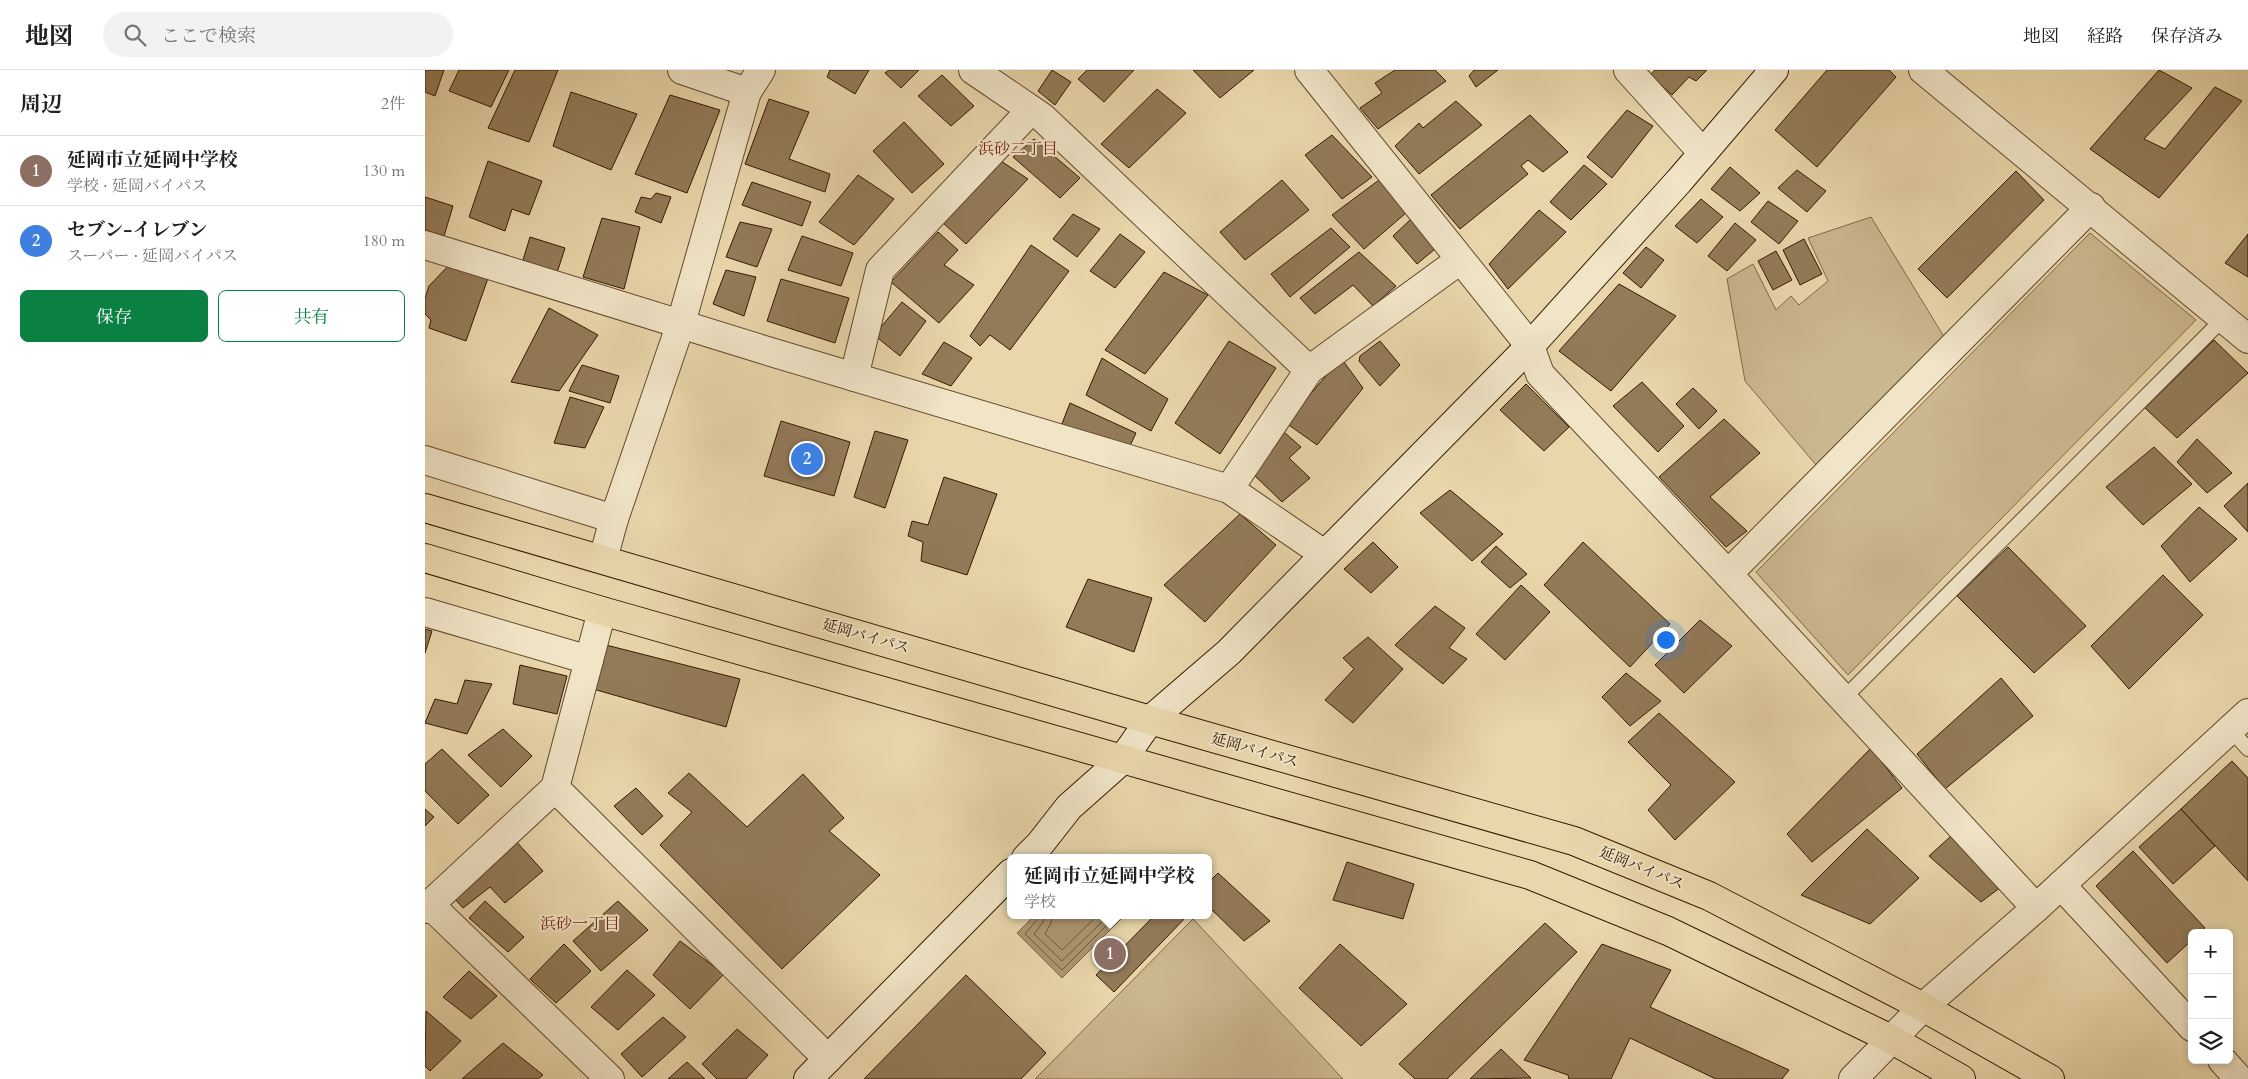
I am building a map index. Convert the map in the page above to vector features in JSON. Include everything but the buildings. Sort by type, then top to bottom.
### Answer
[{"type":"highway","name":"延岡バイパス","points":[[425,508],[1150,720],[1574,841],[1709,896],[1923,1007],[2050,1079]]},
{"type":"highway","points":[[425,558],[602,611],[1530,875],[1667,931],[1891,1039],[1961,1079]]},
{"type":"street","points":[[603,559],[614,519],[681,323],[754,81],[682,70]]},
{"type":"street","points":[[973,70],[1042,116],[1309,370]]},
{"type":"street","points":[[1309,70],[1530,346],[1540,374],[1729,574],[2036,908]]},
{"type":"street","points":[[1628,70],[1703,153]]},
{"type":"street","points":[[1030,854],[1069,807],[1122,760],[1150,720],[1229,652],[1530,346],[1703,153],[1774,70]]},
{"type":"street","points":[[1923,70],[2091,207],[2248,339]]},
{"type":"street","points":[[854,377],[880,270],[1031,110]]},
{"type":"street","points":[[1729,574],[2091,207]]},
{"type":"street","points":[[425,245],[854,377],[1229,489],[1324,554]]},
{"type":"street","points":[[1229,489],[1309,370],[1460,260]]},
{"type":"street","points":[[425,460],[614,519]]},
{"type":"street","points":[[602,611],[555,788],[427,907],[610,1079]]},
{"type":"street","points":[[425,612],[589,660]]},
{"type":"street","points":[[1853,1079],[1923,1007],[2061,885],[2242,730]]},
{"type":"street","points":[[555,788],[828,1059]]},
{"type":"street","points":[[808,1079],[1007,877]]},
{"type":"street","points":[[2061,885],[2188,1023]]},
{"type":"street","points":[[2226,1064],[2239,1079]]},
{"type":"lane","points":[[1843,699],[2224,318]]},
{"type":"shaded area","points":[[1871,217],[1946,340],[1816,465],[1745,381],[1727,279],[1753,264],[1776,310],[1791,296],[1799,305],[1828,281],[1808,238]]},
{"type":"shaded area","points":[[2090,233],[2196,320],[1848,675],[1756,572]]},
{"type":"shaded area","points":[[1193,919],[1343,1079],[1035,1079]]},
{"type":"water","points":[[1031,919],[1121,919],[1062,978],[1017,933]]},
{"type":"place","name":"セブン-イレブン","points":[[807,459]]},
{"type":"place","name":"延岡市立延岡中学校","points":[[1110,954]]},
{"type":"district","name":"浜砂二丁目","points":[[1018,149]]},
{"type":"district","name":"浜砂一丁目","points":[[580,924]]}]
